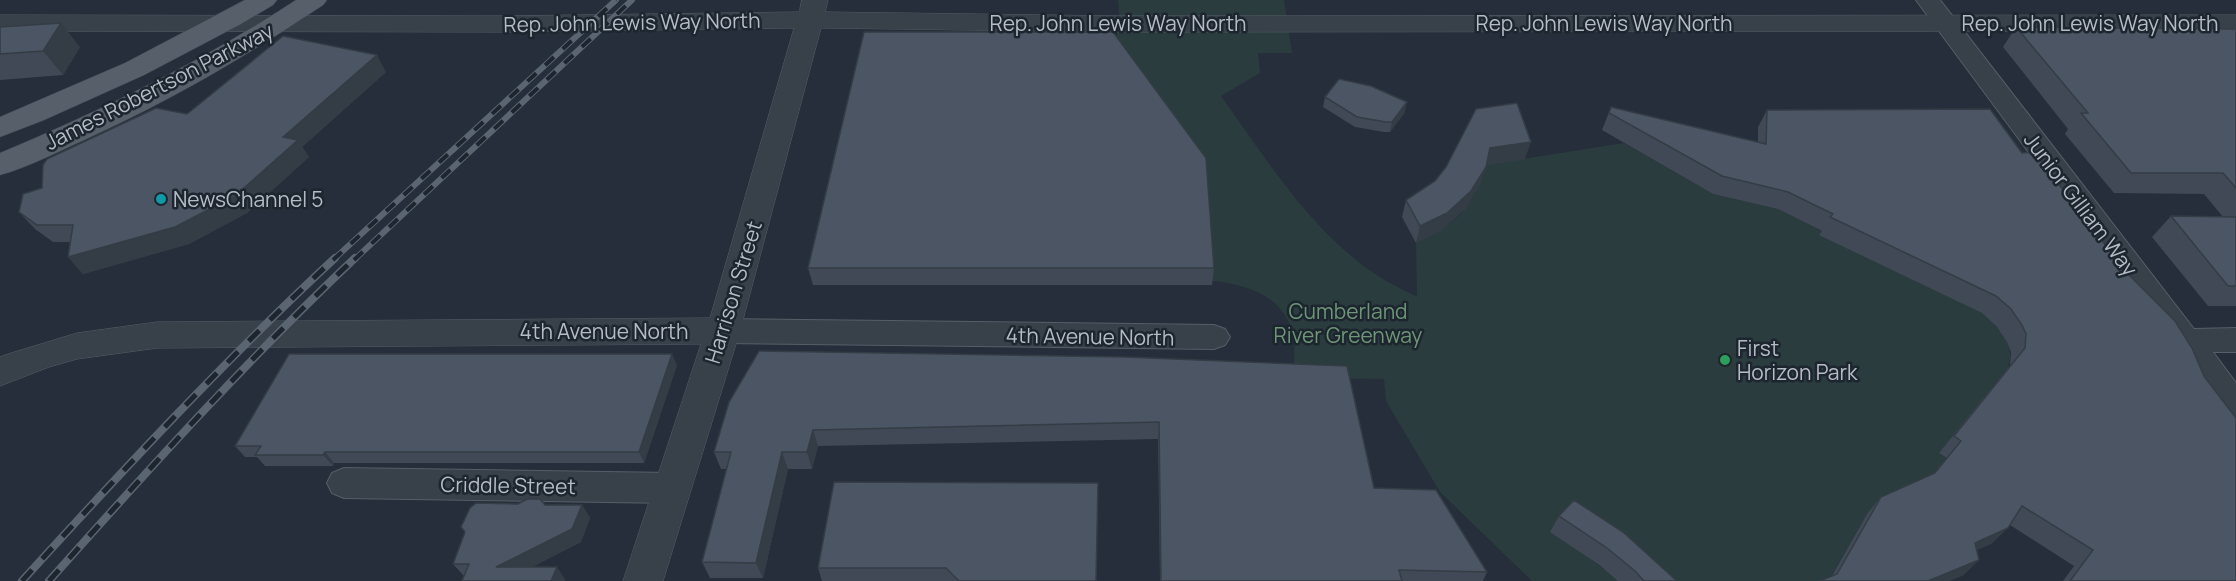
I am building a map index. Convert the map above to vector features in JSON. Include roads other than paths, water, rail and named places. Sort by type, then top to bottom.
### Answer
[{"type":"main road","name":"James Robertson Parkway","points":[[0,128],[64,103],[155,61],[264,0]]},
{"type":"main road","name":"James Robertson Parkway","points":[[0,165],[157,92],[256,39],[314,0]]},
{"type":"street","name":"Junior Gilliam Way","points":[[1928,0],[2236,407]]},
{"type":"street","name":"Rep. John Lewis Way North","points":[[0,23],[280,23],[812,10],[1120,24],[2236,23]]},
{"type":"street","name":"Harrison Street","points":[[643,581],[723,331],[812,10]]},
{"type":"street","name":"4th Avenue North","points":[[0,372],[32,357],[94,341],[157,335],[723,331],[1214,337]]},
{"type":"street","points":[[2185,341],[2236,340]]},
{"type":"street","name":"Criddle Street","points":[[344,483],[673,488]]},
{"type":"railway","points":[[333,260],[616,0]]},
{"type":"railway","points":[[354,260],[632,0]]},
{"type":"railway","points":[[22,581],[175,416],[335,258]]},
{"type":"railway","points":[[49,581],[237,376],[355,258]]},
{"type":"place","name":"NewsChannel 5","points":[[161,199]]},
{"type":"place","name":"First Horizon Park","points":[[1725,360]]},
{"type":"park label","name":"Cumberland River Greenway","points":[[1348,323]]}]
